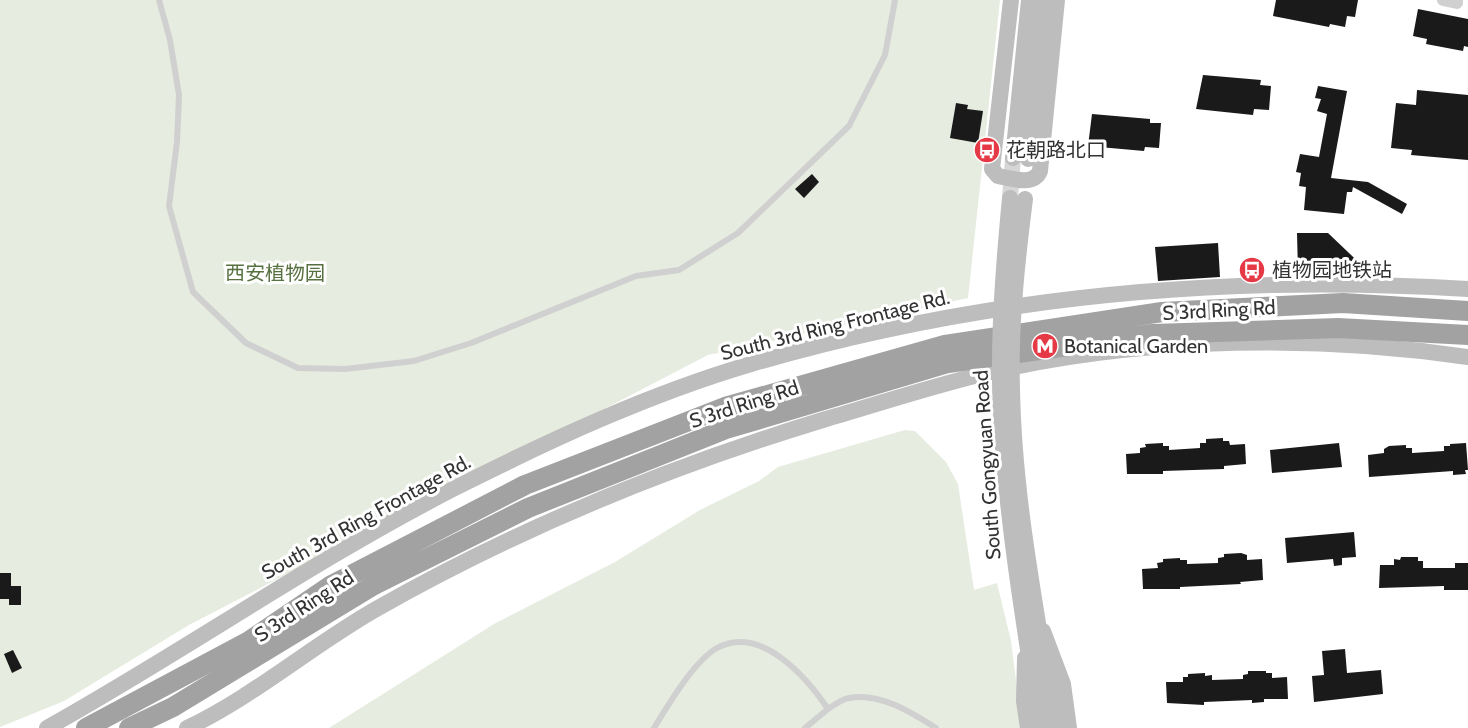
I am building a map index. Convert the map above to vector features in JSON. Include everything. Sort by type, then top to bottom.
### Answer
[{"type":"highway","name":"S 3rd Ring Rd","points":[[87,728],[249,641],[330,586],[525,485],[725,407],[945,345],[1162,312],[1343,303],[1468,311]]},
{"type":"highway","name":"S 3rd Ring Rd","points":[[129,728],[173,708],[374,585],[528,508],[726,429],[948,363],[1153,334],[1338,328],[1468,335]]},
{"type":"main road","points":[[1011,0],[992,169],[998,176],[1030,180],[1037,177],[1040,171],[1057,0]]},
{"type":"main road","points":[[1029,0],[1021,159],[1044,0]]},
{"type":"main road","name":"South Gongyuan Road","points":[[1040,728],[1015,566],[1003,447],[999,327],[1017,199],[1012,392],[1022,505],[1054,728]]},
{"type":"main road","name":"South 3rd Ring Frontage Rd.","points":[[47,728],[154,667],[372,533],[454,489],[623,410],[748,365],[957,316],[1082,296],[1203,286],[1399,285],[1468,289]]},
{"type":"main road","points":[[186,728],[376,608],[532,528],[735,447],[1002,369],[1150,349],[1261,344],[1376,347],[1468,357]]},
{"type":"main road","points":[[1002,369],[1011,577],[1025,653],[1024,701],[1028,728]]},
{"type":"main road","points":[[1002,369],[1041,624],[1063,684],[1069,728]]},
{"type":"street","points":[[1443,0],[1456,3],[1457,0]]},
{"type":"lane","points":[[159,0],[170,40],[179,95],[177,142],[169,206],[193,292],[246,343],[298,368],[345,369],[414,361],[471,343],[636,276],[679,270],[738,233],[849,126],[885,55],[895,0]]},
{"type":"lane","points":[[654,728],[698,666],[715,649],[728,643],[750,645],[771,651],[807,680],[828,709]]},
{"type":"lane","points":[[805,728],[846,698],[881,700],[904,709],[936,728]]},
{"type":"green space","name":"西安植物园","points":[[0,0],[1000,0],[968,298],[708,355],[189,625],[64,701],[0,727]]},
{"type":"green space","points":[[905,430],[915,431],[946,462],[958,484],[974,590],[997,583],[1011,641],[1022,728],[329,728],[494,624],[615,562],[700,510],[759,481],[778,467]]},
{"type":"building","points":[[1276,0],[1358,0],[1355,17],[1347,16],[1345,27],[1330,24],[1329,27],[1273,16]]},
{"type":"building","points":[[1418,9],[1468,19],[1468,47],[1464,46],[1463,51],[1426,44],[1427,39],[1413,36]]},
{"type":"building","points":[[1203,75],[1261,80],[1260,85],[1271,86],[1269,110],[1254,109],[1253,115],[1196,109]]},
{"type":"building","points":[[1318,86],[1347,91],[1331,178],[1368,182],[1407,204],[1402,214],[1353,187],[1352,192],[1347,192],[1344,214],[1304,210],[1306,187],[1299,186],[1301,173],[1296,172],[1300,154],[1319,157],[1327,114],[1317,111],[1321,99],[1315,98]]},
{"type":"building","points":[[1417,90],[1468,95],[1468,160],[1411,155],[1412,150],[1391,148],[1396,103],[1416,105]]},
{"type":"building","points":[[956,103],[968,105],[967,109],[983,111],[978,143],[950,138]]},
{"type":"building","points":[[1092,114],[1150,119],[1150,123],[1161,123],[1159,148],[1145,147],[1144,151],[1088,146]]},
{"type":"building","points":[[812,174],[819,182],[804,198],[795,189]]},
{"type":"building","points":[[1297,233],[1328,233],[1371,274],[1298,272]]},
{"type":"building","points":[[1218,243],[1220,277],[1158,281],[1155,247]]},
{"type":"building","points":[[1223,438],[1223,441],[1229,441],[1230,445],[1245,444],[1246,464],[1224,466],[1224,469],[1163,471],[1163,474],[1127,474],[1126,454],[1140,453],[1140,448],[1146,447],[1145,444],[1163,443],[1163,446],[1169,446],[1169,450],[1200,448],[1200,443],[1206,443],[1206,439]]},
{"type":"building","points":[[1339,443],[1342,467],[1272,473],[1270,450]]},
{"type":"building","points":[[1466,443],[1468,470],[1465,470],[1466,474],[1453,475],[1453,471],[1369,477],[1368,455],[1384,453],[1384,449],[1389,446],[1406,445],[1406,448],[1412,448],[1412,453],[1444,451],[1444,446]]},
{"type":"building","points":[[1354,532],[1356,557],[1342,558],[1342,565],[1334,566],[1333,559],[1287,563],[1285,538]]},
{"type":"building","points":[[1224,554],[1247,555],[1247,560],[1262,559],[1263,580],[1240,582],[1241,584],[1180,587],[1180,589],[1143,589],[1142,569],[1158,568],[1157,563],[1163,562],[1163,559],[1180,558],[1180,560],[1187,560],[1187,564],[1218,563],[1218,558],[1224,557]]},
{"type":"building","points":[[1401,557],[1418,557],[1418,561],[1423,561],[1423,568],[1455,568],[1455,563],[1468,563],[1468,590],[1444,590],[1444,586],[1379,588],[1380,565],[1394,565],[1394,559],[1400,560]]},
{"type":"building","points":[[0,573],[11,573],[11,586],[21,586],[21,605],[9,605],[9,599],[0,599]]},
{"type":"building","points":[[1345,649],[1347,673],[1381,670],[1383,694],[1314,702],[1312,676],[1324,675],[1322,651]]},
{"type":"building","points":[[13,650],[22,668],[12,673],[4,654]]},
{"type":"building","points":[[1248,671],[1266,671],[1266,673],[1272,673],[1272,678],[1287,677],[1288,699],[1264,699],[1264,702],[1252,703],[1252,700],[1204,702],[1204,705],[1167,703],[1166,682],[1183,682],[1183,677],[1188,677],[1188,674],[1205,673],[1205,676],[1212,675],[1212,680],[1243,679],[1243,675],[1248,674]]},
{"type":"tunnel","points":[[1010,198],[1013,158]]},
{"type":"place","name":"花朝路北口","points":[[987,150]]},
{"type":"place","name":"植物园地铁站","points":[[1252,270]]},
{"type":"place","name":"Botanical Garden","points":[[1045,346]]}]
